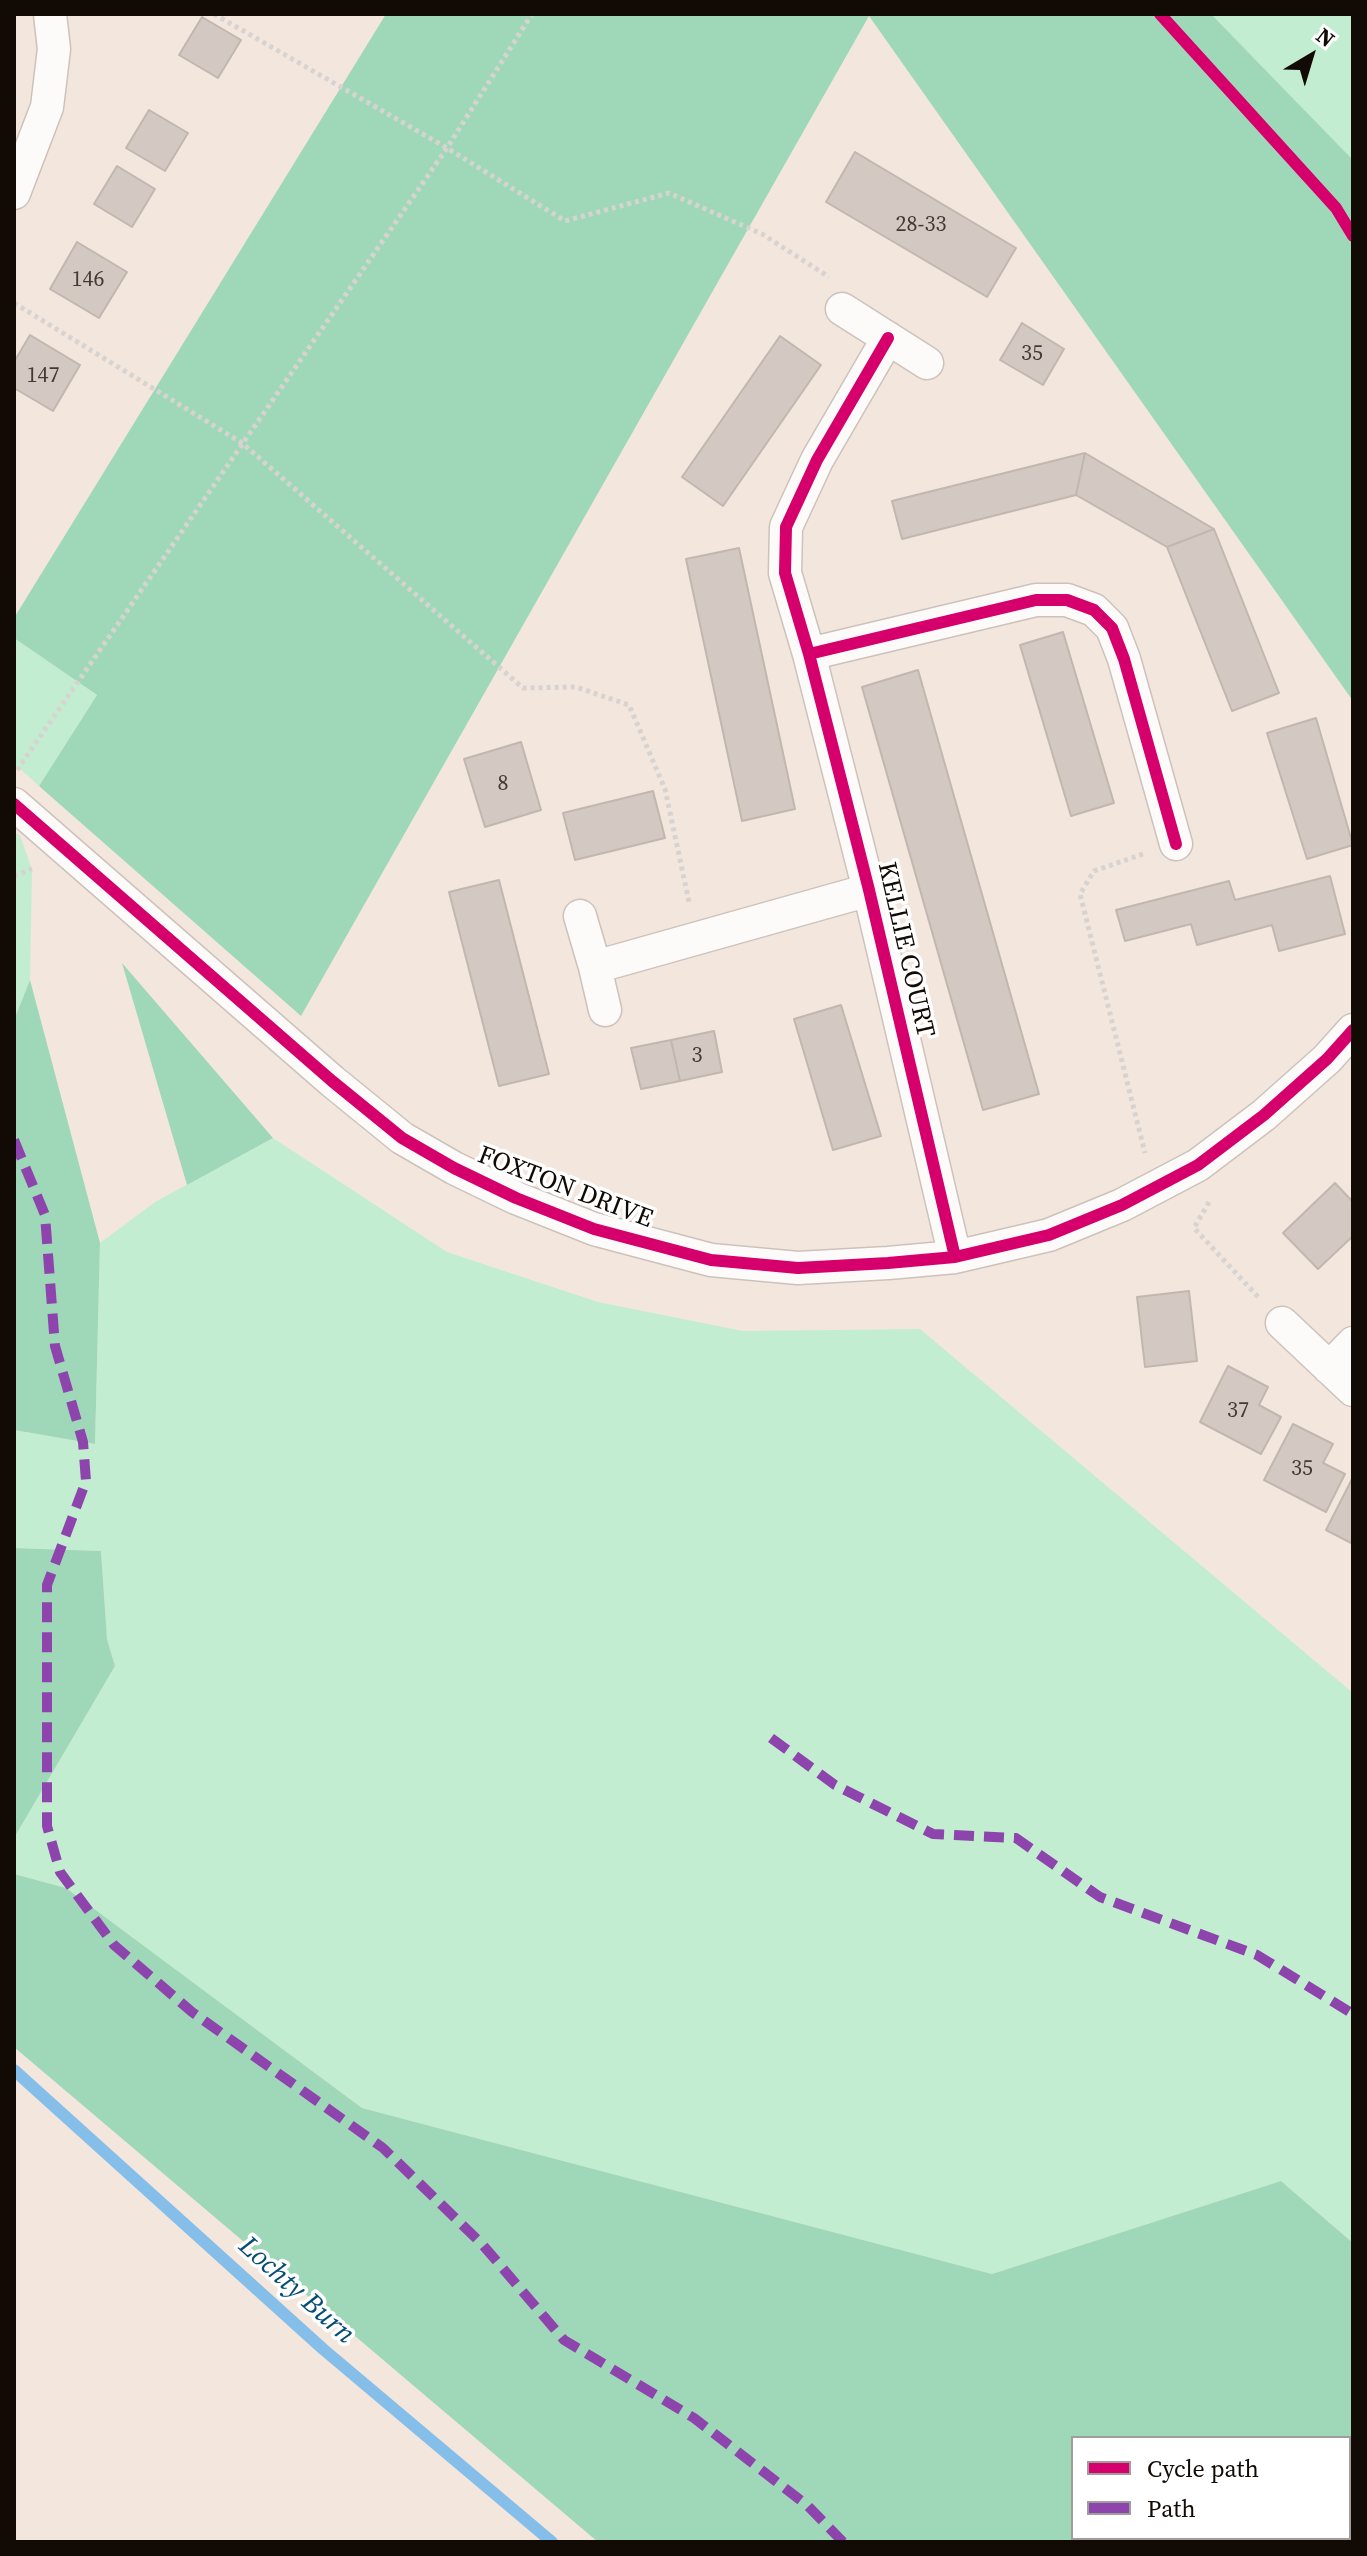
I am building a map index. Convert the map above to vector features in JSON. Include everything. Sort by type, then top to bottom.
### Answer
[{"type":"street","points":[[14,193],[47,107],[54,49],[50,14]]},
{"type":"street","points":[[842,309],[927,363]]},
{"type":"street","name":"KELLIE COURT","points":[[888,338],[817,460],[786,527],[785,573],[809,654],[869,890],[955,1257]]},
{"type":"street","points":[[809,654],[1036,600],[1067,600],[1094,610],[1112,628],[1124,659],[1176,844]]},
{"type":"street","name":"FOXTON DRIVE","points":[[14,804],[332,1081],[402,1138],[516,1198],[594,1229],[711,1260],[798,1268],[955,1257],[1049,1235],[1122,1205],[1198,1165],[1264,1115],[1327,1059],[1353,1030]]},
{"type":"street","name":"KELLIE COURT","points":[[595,967],[869,890]]},
{"type":"street","points":[[580,916],[605,1010]]},
{"type":"street","points":[[1282,1323],[1353,1390]]},
{"type":"street","points":[[1329,1368],[1353,1343]]},
{"type":"path","points":[[214,14],[447,148],[565,221],[669,193],[762,234],[844,286],[842,309]]},
{"type":"path","points":[[14,774],[447,148],[532,14]]},
{"type":"path","points":[[14,303],[242,443],[523,688],[576,687],[629,705],[665,789],[697,938]]},
{"type":"path","points":[[1148,1164],[1080,894],[1094,871],[1176,844]]},
{"type":"path","points":[[1198,1165],[1215,1190],[1194,1228],[1282,1323]]},
{"type":"green space","points":[[386,14],[1211,14],[1353,160],[1353,701],[869,16],[301,1016],[39,786],[97,695],[14,638],[14,618]]},
{"type":"green space","points":[[1211,14],[1353,14],[1353,160]]},
{"type":"green space","points":[[14,638],[97,695],[39,786],[14,763]]},
{"type":"green space","points":[[14,832],[20,836],[32,869],[30,980],[14,1020]]},
{"type":"green space","points":[[122,963],[273,1138],[187,1185]]},
{"type":"green space","points":[[30,980],[100,1243],[95,1444],[14,1430],[14,1020]]},
{"type":"green space","points":[[273,1138],[447,1252],[598,1302],[743,1331],[920,1329],[1353,1693],[1353,2243],[1281,2181],[992,2274],[362,2108],[66,1888],[14,1874],[14,1838],[115,1666],[107,1639],[101,1551],[14,1548],[14,1430],[95,1444],[100,1243],[155,1202]]},
{"type":"green space","points":[[14,1548],[101,1551],[107,1639],[115,1666],[14,1838]]},
{"type":"green space","points":[[14,1874],[66,1888],[362,2108],[992,2274],[1281,2181],[1353,2243],[1353,2542],[598,2542],[14,2047]]},
{"type":"building","points":[[202,17],[241,40],[218,78],[179,55]]},
{"type":"building","points":[[149,110],[188,133],[165,171],[126,148]]},
{"type":"building","points":[[855,152],[1016,248],[987,297],[826,202]]},
{"type":"building","points":[[117,166],[155,189],[132,227],[94,204]]},
{"type":"building","points":[[77,242],[127,272],[99,318],[50,289]]},
{"type":"building","points":[[1022,323],[1064,349],[1043,385],[1000,360]]},
{"type":"building","points":[[30,335],[80,365],[53,411],[14,388],[14,362]]},
{"type":"building","points":[[780,336],[821,365],[723,506],[682,477]]},
{"type":"building","points":[[1085,453],[1076,495],[902,539],[892,501]]},
{"type":"building","points":[[1085,453],[1214,529],[1167,547],[1076,495]]},
{"type":"building","points":[[1214,529],[1279,693],[1232,711],[1167,547]]},
{"type":"building","points":[[739,548],[795,809],[742,821],[686,559]]},
{"type":"building","points":[[1063,632],[1114,803],[1071,816],[1020,645]]},
{"type":"building","points":[[918,670],[1039,1094],[983,1110],[862,687]]},
{"type":"building","points":[[1316,718],[1353,845],[1307,859],[1267,733]]},
{"type":"building","points":[[521,742],[541,810],[485,827],[464,759]]},
{"type":"building","points":[[653,791],[665,838],[575,860],[563,813]]},
{"type":"building","points":[[1330,876],[1345,934],[1279,951],[1272,925],[1197,945],[1191,924],[1125,941],[1116,910],[1229,881],[1235,900]]},
{"type":"building","points":[[499,880],[549,1074],[499,1086],[449,892]]},
{"type":"building","points":[[841,1005],[881,1136],[833,1150],[794,1019]]},
{"type":"building","points":[[714,1031],[722,1072],[680,1081],[671,1040]]},
{"type":"building","points":[[671,1040],[680,1081],[641,1089],[631,1048]]},
{"type":"building","points":[[1335,1183],[1353,1202],[1353,1236],[1318,1269],[1283,1233]]},
{"type":"building","points":[[1189,1291],[1197,1361],[1145,1367],[1137,1297]]},
{"type":"building","points":[[1228,1366],[1268,1387],[1259,1405],[1281,1417],[1261,1454],[1200,1422]]},
{"type":"building","points":[[1293,1424],[1333,1444],[1323,1463],[1345,1474],[1326,1512],[1264,1480]]},
{"type":"building","points":[[1353,1477],[1353,1544],[1326,1530]]},
{"type":"waterway","name":"Lochty Burn","points":[[14,2070],[323,2349],[552,2542]]},
{"type":"marked path","points":[[14,1140],[45,1215],[55,1346],[83,1442],[86,1481],[47,1585],[47,1826],[60,1872],[114,1945],[192,2012],[383,2148],[482,2244],[564,2340],[694,2418],[808,2506],[843,2542]]},
{"type":"marked path","points":[[771,1738],[835,1785],[933,1834],[1016,1838],[1100,1897],[1257,1955],[1353,2014]]},
{"type":"cycle path","points":[[1160,14],[1336,208],[1353,236]]},
{"type":"cycle path","points":[[888,338],[817,460],[786,527],[785,573],[809,654],[869,890],[955,1257]]},
{"type":"cycle path","points":[[809,654],[1036,600],[1067,600],[1094,610],[1112,628],[1124,659],[1176,844]]},
{"type":"cycle path","points":[[14,804],[332,1081],[402,1138],[516,1198],[594,1229],[711,1260],[798,1268],[888,1263],[955,1257],[1049,1235],[1122,1205],[1198,1165],[1264,1115],[1327,1059],[1353,1030]]}]
